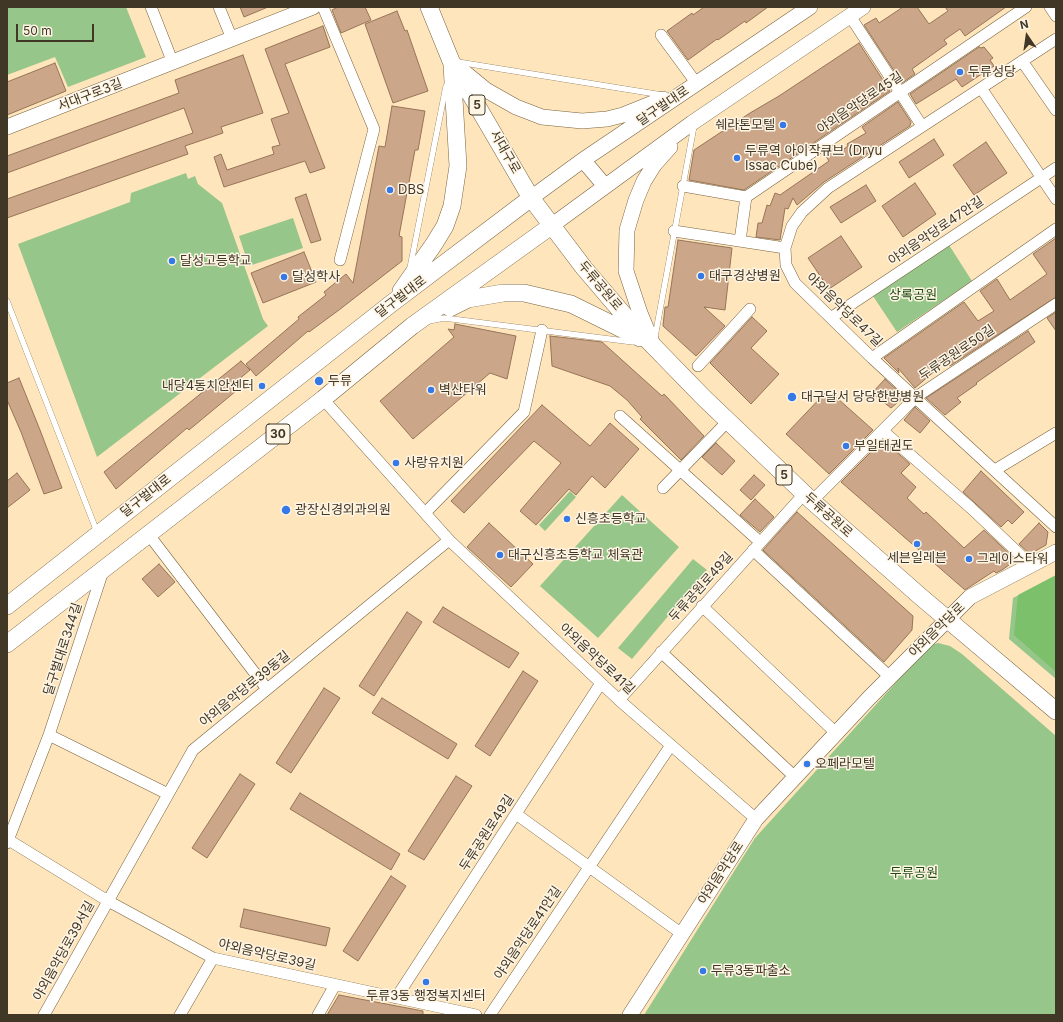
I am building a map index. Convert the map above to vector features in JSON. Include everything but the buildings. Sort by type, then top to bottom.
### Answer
[{"type":"main road","name":"서대구로3길","points":[[7,127],[313,7]]},
{"type":"main road","name":"서대구로","points":[[429,7],[451,61],[536,204]]},
{"type":"main road","name":"달구벌대로","points":[[7,606],[392,303],[536,204],[584,160],[810,7]]},
{"type":"main road","points":[[551,226],[693,122],[863,7]]},
{"type":"main road","points":[[451,61],[486,90],[516,107],[542,117],[582,122],[607,119],[623,115],[697,84]]},
{"type":"main road","points":[[392,303],[445,226],[452,206],[457,185],[458,148],[451,61]]},
{"type":"main road","points":[[653,345],[640,313],[626,270],[627,230],[636,200],[647,176],[654,165],[693,122]]},
{"type":"main road","points":[[584,160],[605,186]]},
{"type":"main road","name":"두류공원로","points":[[536,204],[551,226],[630,322],[728,421],[808,498],[1056,712]]},
{"type":"main road","name":"30","points":[[7,644],[323,399],[412,326],[551,226]]},
{"type":"main road","points":[[412,326],[468,299],[503,293],[524,293],[571,304],[653,345]]},
{"type":"main road","name":"야외음악당로","points":[[630,1015],[756,819],[836,733],[970,597],[1056,552]]},
{"type":"street","points":[[151,7],[173,63]]},
{"type":"street","points":[[219,7],[232,39]]},
{"type":"street","points":[[323,7],[374,129],[340,260]]},
{"type":"street","name":"야외음악당로45길","points":[[746,197],[1026,7]]},
{"type":"street","points":[[1050,7],[1056,16]]},
{"type":"street","points":[[850,16],[922,126]]},
{"type":"street","points":[[661,35],[697,84]]},
{"type":"street","name":"야외음악당로47길","points":[[1056,39],[828,188],[798,216],[792,226],[785,248],[786,265],[795,283],[832,317],[872,358],[1056,527]]},
{"type":"street","points":[[1022,61],[1056,110]]},
{"type":"street","points":[[981,88],[1056,199]]},
{"type":"street","name":"야외음악당로47안길","points":[[832,317],[1056,168]]},
{"type":"street","points":[[683,186],[746,197],[740,242]]},
{"type":"street","points":[[872,358],[1056,229]]},
{"type":"street","points":[[674,231],[785,248]]},
{"type":"street","name":"두류공원로50길","points":[[808,498],[882,431],[916,397],[1056,304]]},
{"type":"street","points":[[698,366],[750,309]]},
{"type":"street","points":[[425,513],[524,412],[542,330]]},
{"type":"street","name":"야외음악당로41길","points":[[323,399],[449,540],[619,700],[756,819]]},
{"type":"street","points":[[620,416],[681,469],[756,546],[890,677]]},
{"type":"street","points":[[663,488],[728,421]]},
{"type":"street","points":[[882,431],[971,508],[1031,565]]},
{"type":"street","points":[[995,470],[1056,433]]},
{"type":"street","name":"두류공원로49길","points":[[619,700],[756,546],[808,498]]},
{"type":"street","points":[[149,534],[267,689]]},
{"type":"street","name":"야외음악당로39동길","points":[[108,901],[193,750],[449,540]]},
{"type":"street","name":"달구벌대로344길","points":[[7,841],[49,735],[103,571]]},
{"type":"street","points":[[702,606],[836,733]]},
{"type":"street","points":[[661,652],[795,777]]},
{"type":"street","name":"두류공원로49길","points":[[396,998],[601,683]]},
{"type":"street","points":[[49,735],[168,794]]},
{"type":"street","name":"야외음악당로41안길","points":[[490,1015],[671,745]]},
{"type":"street","points":[[516,814],[682,934]]},
{"type":"street","name":"야외음악당로39길","points":[[7,841],[108,901],[213,958],[476,1015]]},
{"type":"street","name":"야외음악당로39서길","points":[[44,1015],[108,901]]},
{"type":"street","points":[[180,1015],[213,958]]},
{"type":"street","points":[[318,1015],[335,985]]},
{"type":"lane","points":[[408,280],[451,61],[669,96]]},
{"type":"lane","points":[[412,326],[444,318],[653,345],[683,186],[693,122]]},
{"type":"lane","points":[[7,301],[98,534]]},
{"type":"green space","points":[[7,7],[126,7],[146,57],[68,87],[55,57],[7,75]]},
{"type":"green space","points":[[186,173],[188,179],[195,176],[198,184],[222,203],[263,319],[268,326],[97,457],[18,244],[130,202],[131,193]]},
{"type":"green space","points":[[293,218],[303,248],[249,266],[239,236]]},
{"type":"green space","name":"상록공원","points":[[949,245],[972,281],[897,332],[873,296]]},
{"type":"green space","points":[[570,491],[576,497],[545,531],[539,525]]},
{"type":"green space","points":[[622,495],[679,547],[598,638],[540,586]]},
{"type":"green space","points":[[693,559],[707,570],[632,659],[618,648]]},
{"type":"green space","points":[[1056,575],[1056,672],[1014,635],[1018,595]]},
{"type":"green space","points":[[1056,576],[1056,679],[1009,639],[1013,598]]},
{"type":"green space","name":"두류공원","points":[[938,643],[950,646],[962,654],[1056,736],[1056,1015],[644,1015],[755,838],[930,645]]},
{"type":"place","name":"두류성당","points":[[960,72]]},
{"type":"place","name":"쉐라톤모텔","points":[[783,125]]},
{"type":"place","name":"두류역 아이작큐브 (Dryu Issac Cube)","points":[[737,158]]},
{"type":"place","name":"DBS","points":[[390,190]]},
{"type":"place","name":"달성고등학교","points":[[172,261]]},
{"type":"place","name":"대구경상병원","points":[[701,276]]},
{"type":"place","name":"달성학사","points":[[284,277]]},
{"type":"place","name":"두류","points":[[319,381]]},
{"type":"place","name":"내당4동치안센터","points":[[262,386]]},
{"type":"place","name":"벽산타워","points":[[431,390]]},
{"type":"place","name":"대구달서 당당한방병원","points":[[792,397]]},
{"type":"place","name":"부일태권도","points":[[846,446]]},
{"type":"place","name":"사랑유치원","points":[[396,463]]},
{"type":"place","name":"광장신경외과의원","points":[[286,510]]},
{"type":"place","name":"신흥초등학교","points":[[567,519]]},
{"type":"place","name":"세븐일레븐","points":[[917,544]]},
{"type":"place","name":"대구신흥초등학교 체육관","points":[[500,555]]},
{"type":"place","name":"그레이스타워","points":[[969,559]]},
{"type":"place","name":"오페라모텔","points":[[807,764]]},
{"type":"place","name":"두류3동파출소","points":[[703,971]]},
{"type":"place","name":"두류3동 행정복지센터","points":[[426,982]]}]
